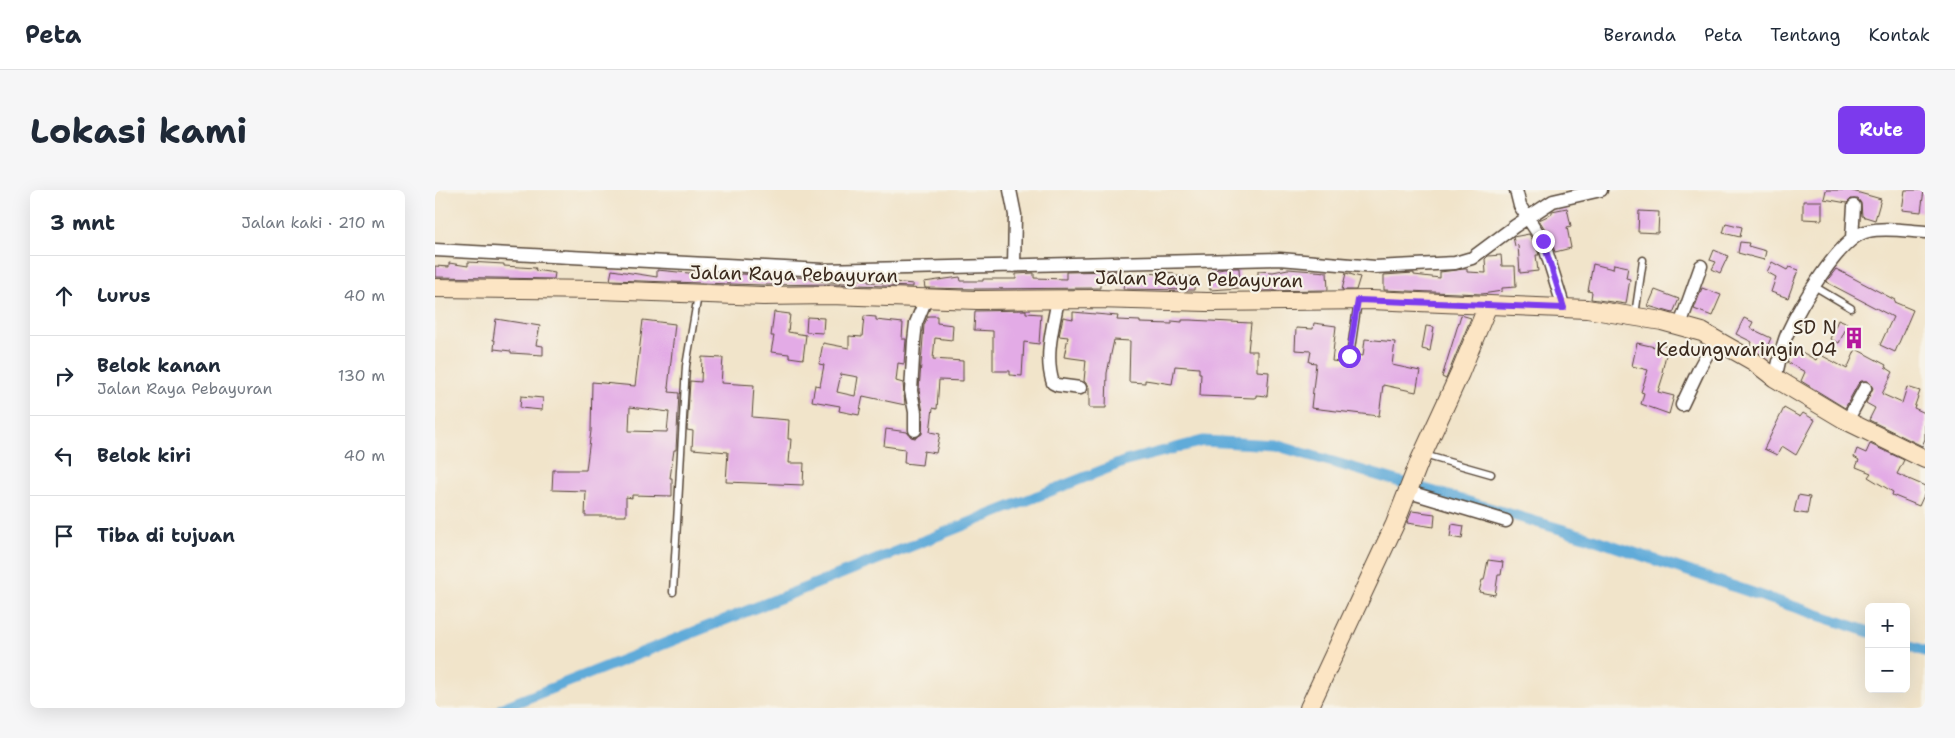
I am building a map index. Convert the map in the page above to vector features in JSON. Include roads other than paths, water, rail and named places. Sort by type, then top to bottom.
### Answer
[{"type":"main road","name":"Jalan Raya Pebayuran","points":[[435,288],[599,290],[763,296],[830,295],[926,299],[1096,299],[1207,302],[1358,300],[1587,309],[1635,316],[1703,332],[1716,338],[1753,361],[1775,378],[1847,421],[1925,459]]},
{"type":"main road","points":[[1309,708],[1410,490],[1421,457],[1488,305]]},
{"type":"street","points":[[1011,190],[1015,215],[1014,266]]},
{"type":"street","points":[[1516,190],[1520,206],[1543,241],[1564,308]]},
{"type":"street","points":[[435,250],[823,270],[1280,259],[1375,267],[1455,263],[1472,258],[1553,201],[1601,190]]},
{"type":"street","points":[[1852,238],[1854,206]]},
{"type":"street","points":[[1775,378],[1787,335],[1814,286],[1830,263],[1852,238],[1875,230],[1925,232]]},
{"type":"street","points":[[1680,326],[1701,266]]},
{"type":"street","points":[[915,430],[915,412],[911,391],[914,341],[916,323],[926,299]]},
{"type":"street","points":[[1058,300],[1050,342],[1050,374],[1053,383],[1057,385],[1080,388]]},
{"type":"street","points":[[1682,405],[1716,338]]},
{"type":"street","points":[[1847,421],[1865,388]]},
{"type":"street","points":[[1410,490],[1506,521]]},
{"type":"lane","points":[[1635,316],[1643,260]]},
{"type":"lane","points":[[1814,286],[1851,308]]},
{"type":"lane","points":[[673,592],[686,366],[698,294]]},
{"type":"lane","points":[[1349,356],[1358,300]]},
{"type":"lane","points":[[1421,457],[1491,474]]},
{"type":"waterway","points":[[502,708],[1126,461],[1203,441],[1275,445],[1584,536],[1865,631]]},
{"type":"waterway","points":[[1910,645],[1925,651]]},
{"type":"place","name":"SD N Kedungwaringin 04","points":[[1854,338]]}]
